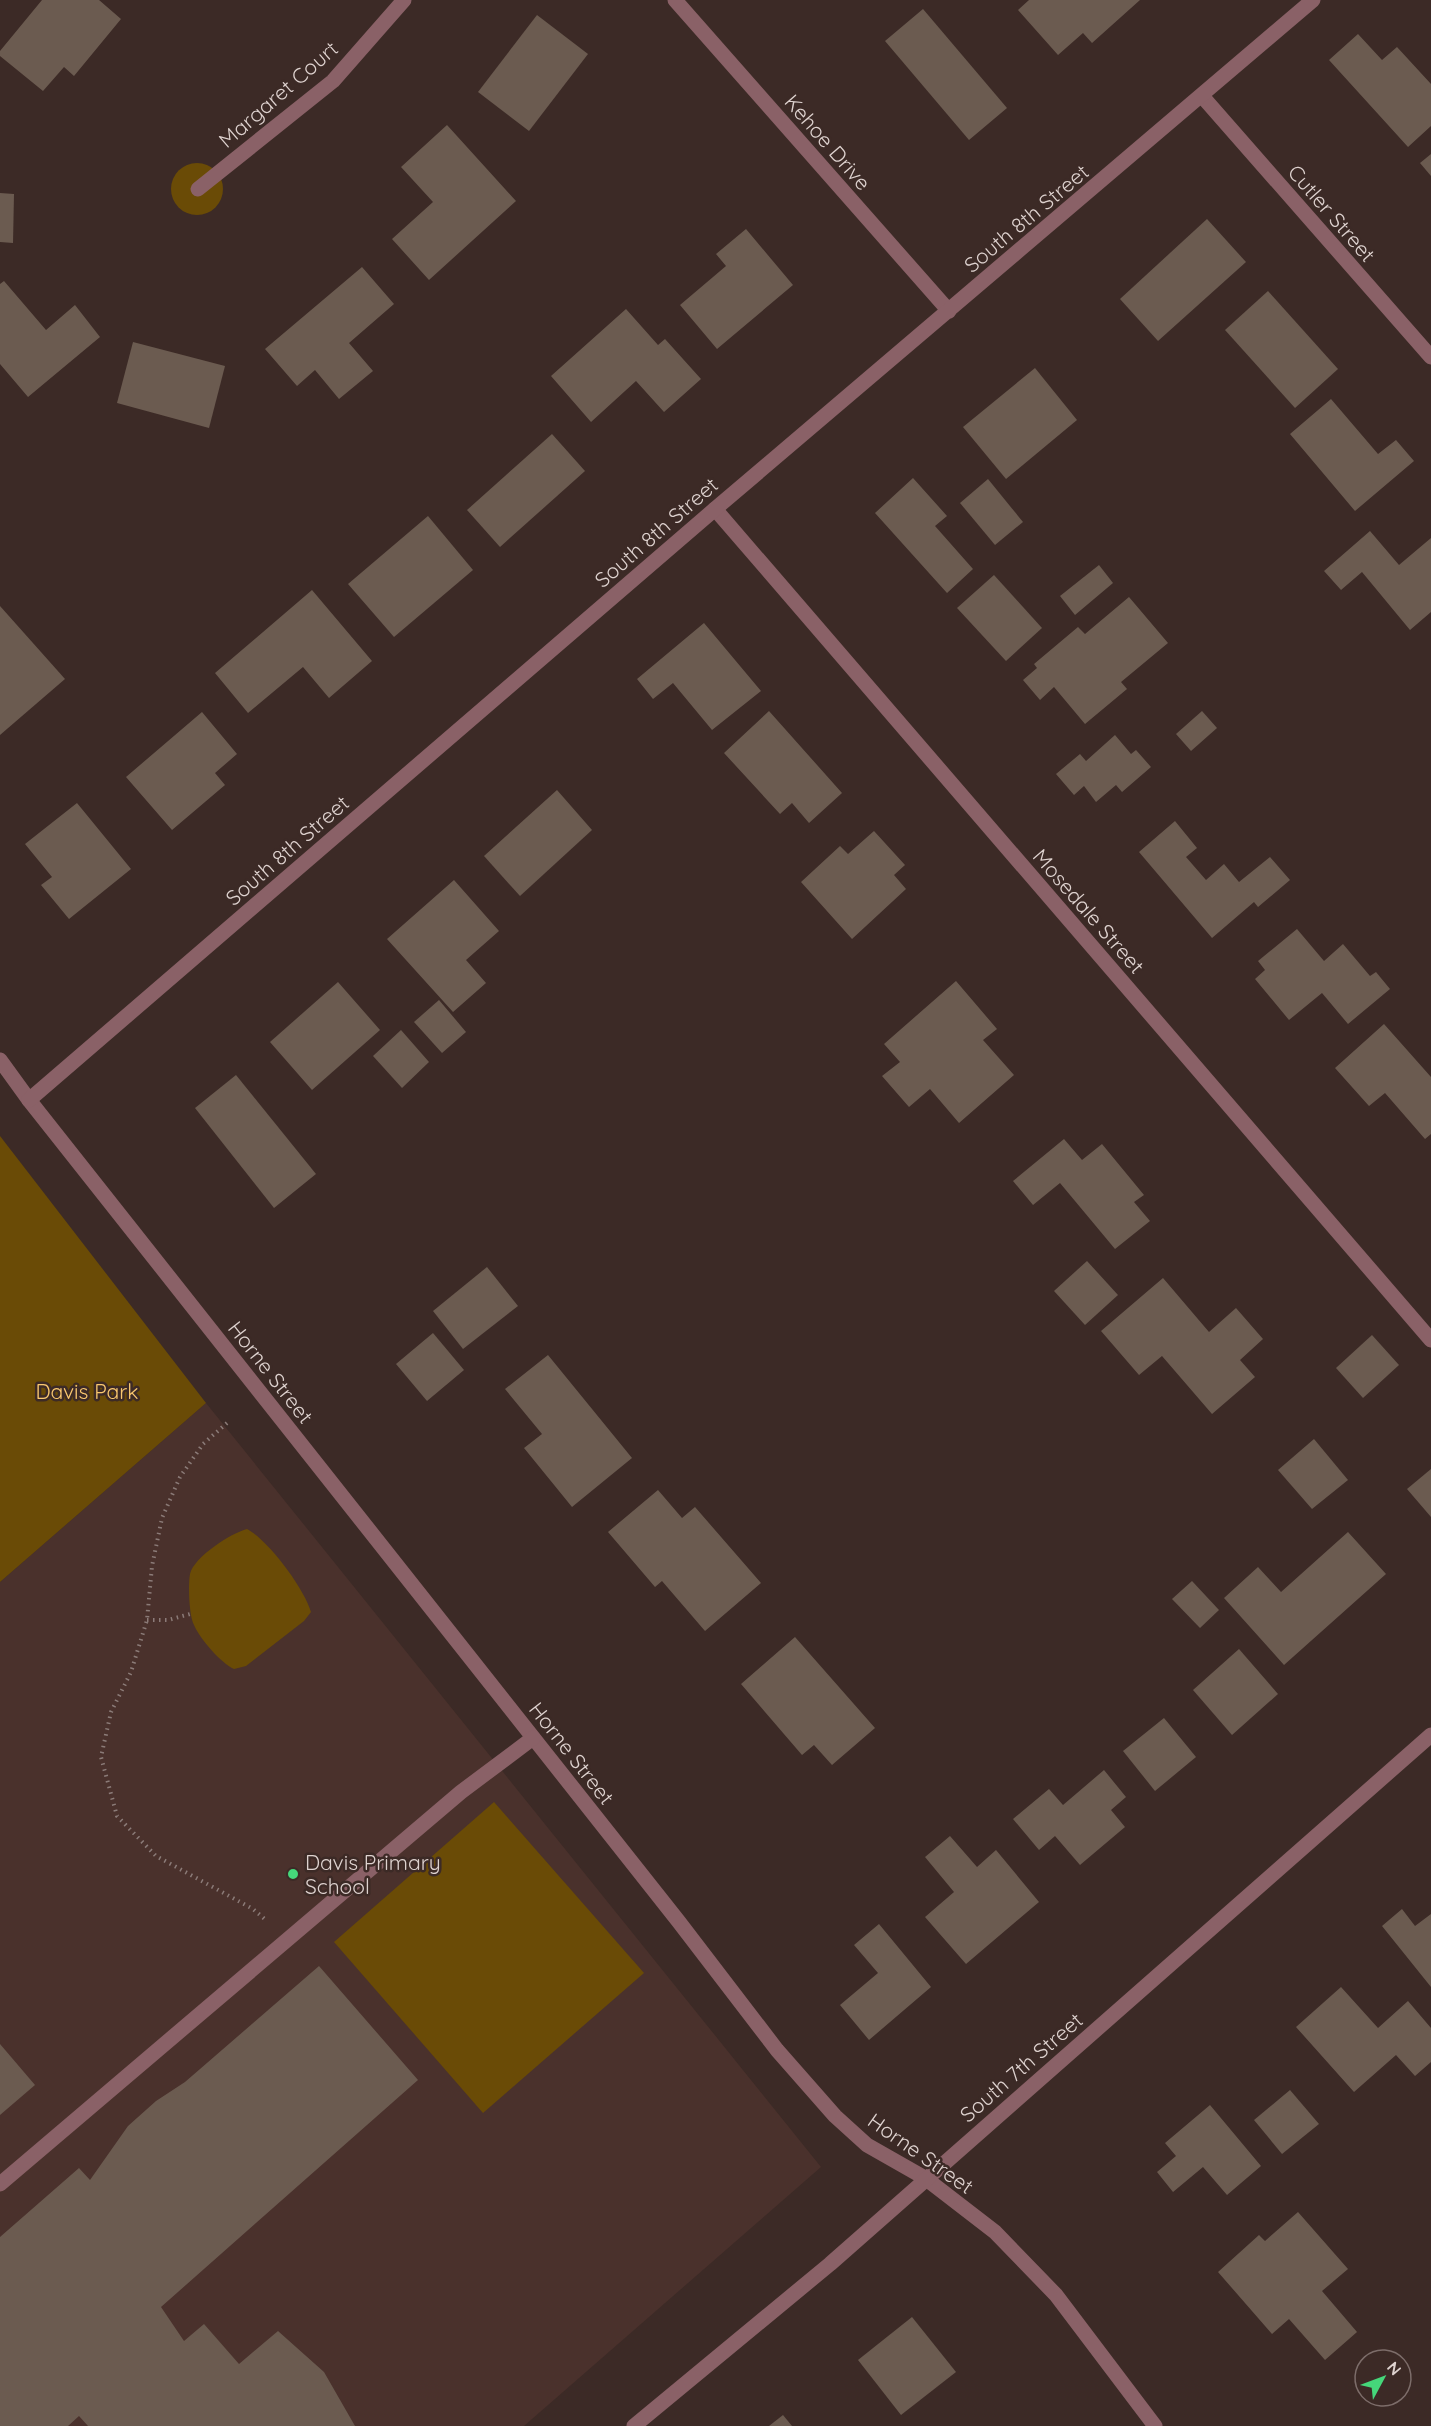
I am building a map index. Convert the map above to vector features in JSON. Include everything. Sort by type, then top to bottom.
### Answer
[{"type":"street","name":"Margaret Court","points":[[198,189],[333,81],[404,0]]},
{"type":"street","name":"Kehoe Drive","points":[[675,0],[949,311]]},
{"type":"street","name":"South 8th Street","points":[[29,1100],[715,509],[1312,0]]},
{"type":"street","name":"Cutler Street","points":[[1202,96],[1431,357]]},
{"type":"street","name":"Mosedale Street","points":[[715,509],[1431,1340]]},
{"type":"street","name":"Horne Street","points":[[0,1060],[29,1100],[777,2050],[835,2116],[867,2145],[926,2178],[995,2232],[1056,2295],[1155,2426]]},
{"type":"street","name":"South 7th Street","points":[[634,2426],[830,2264],[1431,1735]]},
{"type":"street","points":[[0,2184],[461,1792],[533,1738]]},
{"type":"path","points":[[227,1423],[203,1444],[180,1477],[162,1518],[152,1566],[147,1620],[130,1672],[111,1712],[101,1757],[117,1816],[156,1856],[253,1909],[288,1940]]},
{"type":"path","points":[[147,1620],[168,1620],[190,1614]]},
{"type":"shaded area","name":"Davis Primary School","points":[[206,1403],[821,2167],[524,2426],[0,2426],[0,1582]]},
{"type":"green space","points":[[197,163],[207,165],[215,171],[221,179],[223,189],[221,199],[215,207],[207,213],[197,215],[187,213],[179,207],[173,199],[171,189],[173,179],[179,171],[187,165]]},
{"type":"green space","name":"Davis Park","points":[[0,1136],[206,1403],[0,1582]]},
{"type":"green space","points":[[247,1529],[275,1554],[301,1590],[311,1612],[304,1621],[246,1666],[234,1669],[211,1650],[192,1621],[189,1579],[193,1567],[206,1553],[240,1531]]},
{"type":"green space","points":[[494,1802],[644,1973],[483,2113],[334,1942]]},
{"type":"building","points":[[42,0],[99,0],[121,19],[74,76],[64,67],[43,91],[0,56],[0,51]]},
{"type":"building","points":[[1029,0],[1140,0],[1092,43],[1083,33],[1058,55],[1018,10]]},
{"type":"building","points":[[923,9],[1007,108],[969,140],[885,41]]},
{"type":"building","points":[[537,15],[588,54],[529,131],[478,92]]},
{"type":"building","points":[[1358,34],[1382,60],[1397,47],[1431,84],[1431,126],[1408,147],[1329,60]]},
{"type":"building","points":[[447,125],[516,201],[429,280],[392,239],[433,202],[401,167]]},
{"type":"building","points":[[1431,154],[1431,176],[1420,163]]},
{"type":"building","points":[[0,193],[14,194],[13,243],[0,242]]},
{"type":"building","points":[[1207,219],[1246,262],[1158,341],[1120,299]]},
{"type":"building","points":[[746,229],[793,285],[717,349],[680,305],[726,266],[716,254]]},
{"type":"building","points":[[362,267],[394,304],[349,343],[373,371],[339,399],[315,370],[297,386],[265,349]]},
{"type":"building","points":[[4,281],[46,330],[75,305],[100,337],[28,397],[0,364],[0,284]]},
{"type":"building","points":[[1268,291],[1338,369],[1295,408],[1225,330]]},
{"type":"building","points":[[626,309],[658,345],[665,339],[701,379],[664,412],[636,381],[591,422],[551,376]]},
{"type":"building","points":[[133,342],[225,366],[209,428],[117,403]]},
{"type":"building","points":[[1035,368],[1077,420],[1006,479],[963,427]]},
{"type":"building","points":[[1331,399],[1378,454],[1396,440],[1414,461],[1355,511],[1290,434]]},
{"type":"building","points":[[552,434],[585,471],[500,547],[467,510]]},
{"type":"building","points":[[913,478],[947,516],[935,526],[973,569],[947,593],[875,513]]},
{"type":"building","points":[[988,479],[1023,522],[995,545],[960,503]]},
{"type":"building","points":[[428,516],[473,570],[394,637],[348,584]]},
{"type":"building","points":[[1370,531],[1399,565],[1431,538],[1431,612],[1410,630],[1362,572],[1341,590],[1324,571]]},
{"type":"building","points":[[1099,565],[1113,583],[1075,615],[1060,596]]},
{"type":"building","points":[[994,575],[1042,628],[1006,661],[957,608]]},
{"type":"building","points":[[312,590],[372,661],[329,698],[303,667],[248,713],[215,673]]},
{"type":"building","points":[[1129,597],[1168,643],[1121,682],[1127,689],[1085,724],[1054,687],[1040,700],[1023,680],[1037,668],[1034,664],[1078,627],[1085,634]]},
{"type":"building","points":[[0,606],[65,679],[0,735]]},
{"type":"building","points":[[704,623],[761,691],[712,730],[673,683],[653,699],[637,679]]},
{"type":"building","points":[[769,711],[842,793],[809,823],[792,803],[780,814],[724,753]]},
{"type":"building","points":[[1202,711],[1217,728],[1191,751],[1176,734]]},
{"type":"building","points":[[202,712],[237,754],[215,773],[225,785],[172,830],[126,777]]},
{"type":"building","points":[[1115,735],[1131,754],[1136,750],[1151,767],[1122,792],[1116,785],[1096,802],[1084,786],[1074,795],[1056,774],[1080,754],[1086,761]]},
{"type":"building","points":[[557,790],[592,830],[520,896],[484,856]]},
{"type":"building","points":[[77,803],[131,869],[69,919],[41,885],[52,877],[25,844]]},
{"type":"building","points":[[1175,821],[1197,848],[1186,857],[1206,880],[1224,864],[1239,882],[1270,857],[1290,880],[1258,907],[1254,902],[1212,938],[1139,852]]},
{"type":"building","points":[[874,831],[905,865],[894,875],[906,889],[852,939],[801,882],[840,846],[848,854]]},
{"type":"building","points":[[454,880],[499,931],[466,960],[486,983],[453,1012],[387,939]]},
{"type":"building","points":[[1297,929],[1324,961],[1343,944],[1370,976],[1376,972],[1390,989],[1348,1024],[1322,993],[1289,1020],[1255,979],[1265,970],[1258,961]]},
{"type":"building","points":[[956,981],[997,1029],[983,1040],[1014,1075],[959,1123],[930,1089],[909,1107],[882,1076],[900,1062],[884,1044]]},
{"type":"building","points":[[338,982],[380,1030],[312,1090],[270,1042]]},
{"type":"building","points":[[439,1000],[466,1032],[442,1053],[414,1022]]},
{"type":"building","points":[[1384,1024],[1431,1077],[1431,1134],[1425,1139],[1385,1093],[1369,1106],[1335,1068]]},
{"type":"building","points":[[401,1030],[429,1062],[402,1088],[373,1056]]},
{"type":"building","points":[[236,1075],[316,1174],[274,1208],[195,1108]]},
{"type":"building","points":[[1064,1139],[1082,1160],[1102,1144],[1144,1195],[1134,1202],[1150,1221],[1115,1249],[1060,1183],[1033,1205],[1013,1181]]},
{"type":"building","points":[[1087,1261],[1118,1295],[1085,1325],[1054,1291]]},
{"type":"building","points":[[487,1267],[518,1306],[463,1349],[433,1311]]},
{"type":"building","points":[[1163,1278],[1209,1332],[1236,1308],[1263,1339],[1240,1360],[1255,1377],[1212,1414],[1162,1356],[1139,1375],[1101,1331]]},
{"type":"building","points":[[433,1333],[464,1370],[427,1401],[396,1364]]},
{"type":"building","points":[[1372,1335],[1399,1365],[1363,1398],[1336,1368]]},
{"type":"building","points":[[548,1355],[632,1458],[572,1507],[524,1448],[542,1434],[505,1389]]},
{"type":"building","points":[[1314,1439],[1348,1480],[1312,1509],[1278,1470]]},
{"type":"building","points":[[1431,1469],[1431,1517],[1407,1489]]},
{"type":"building","points":[[658,1490],[682,1518],[695,1507],[761,1583],[705,1631],[662,1581],[655,1587],[608,1532]]},
{"type":"building","points":[[1348,1532],[1386,1574],[1284,1665],[1224,1598],[1258,1567],[1281,1592]]},
{"type":"building","points":[[1192,1581],[1219,1610],[1200,1628],[1172,1599]]},
{"type":"building","points":[[795,1637],[875,1728],[832,1765],[814,1745],[802,1755],[741,1684]]},
{"type":"building","points":[[1239,1649],[1278,1694],[1232,1735],[1193,1690]]},
{"type":"building","points":[[1164,1718],[1196,1757],[1155,1791],[1123,1751]]},
{"type":"building","points":[[1104,1770],[1126,1797],[1111,1810],[1125,1827],[1080,1865],[1055,1836],[1039,1850],[1013,1819],[1049,1789],[1063,1805]]},
{"type":"building","points":[[950,1836],[977,1867],[996,1850],[1039,1902],[966,1964],[925,1917],[954,1892],[925,1857]]},
{"type":"building","points":[[1402,1909],[1415,1926],[1431,1914],[1431,1987],[1382,1926]]},
{"type":"building","points":[[879,1924],[931,1987],[869,2040],[840,2005],[878,1973],[854,1945]]},
{"type":"building","points":[[319,1966],[418,2080],[161,2307],[184,2341],[204,2324],[239,2364],[278,2331],[324,2372],[355,2426],[88,2426],[79,2416],[68,2426],[0,2426],[0,2237],[79,2168],[90,2180],[128,2126],[156,2101],[185,2082]]},
{"type":"building","points":[[1341,1987],[1378,2028],[1408,2001],[1431,2028],[1431,2062],[1415,2076],[1396,2055],[1354,2092],[1296,2027]]},
{"type":"building","points":[[0,2044],[35,2085],[0,2115]]},
{"type":"building","points":[[1290,2090],[1319,2124],[1282,2154],[1254,2120]]},
{"type":"building","points":[[1210,2105],[1261,2166],[1227,2195],[1203,2167],[1173,2192],[1157,2172],[1176,2156],[1165,2143]]},
{"type":"building","points":[[1298,2212],[1348,2269],[1322,2291],[1357,2332],[1325,2360],[1289,2319],[1272,2334],[1218,2272],[1259,2235],[1265,2241]]},
{"type":"building","points":[[912,2317],[956,2372],[901,2415],[858,2360]]},
{"type":"building","points":[[783,2415],[792,2426],[769,2426]]},
{"type":"place","name":"Davis Primary School","points":[[293,1874]]}]
